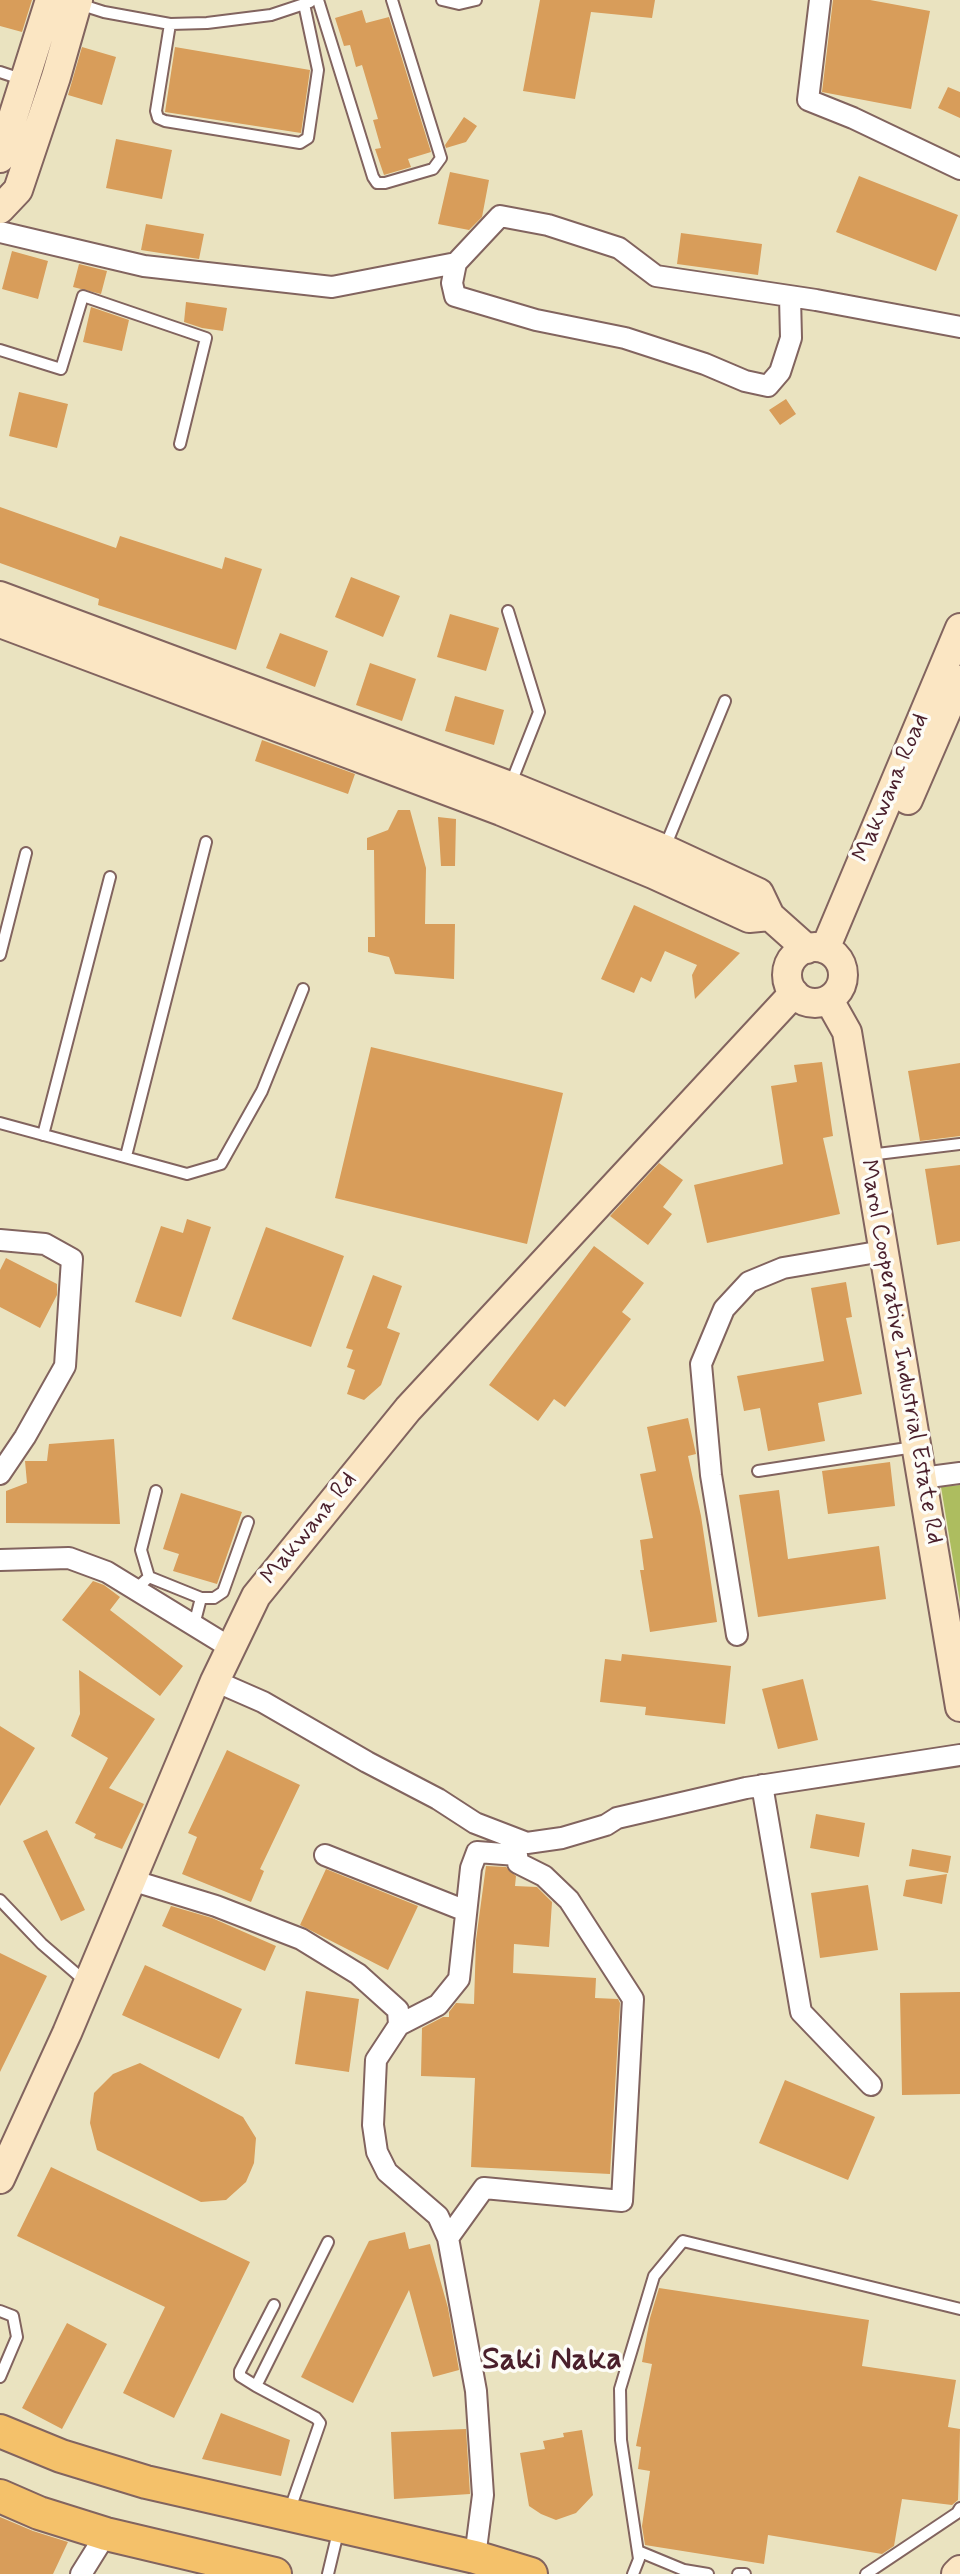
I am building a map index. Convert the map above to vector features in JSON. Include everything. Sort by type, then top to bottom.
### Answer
[{"type":"main road","points":[[0,2431],[61,2456],[146,2482],[475,2557],[531,2574]]},
{"type":"main road","points":[[0,2496],[39,2513],[106,2534],[275,2574]]},
{"type":"street","points":[[820,0],[808,100],[960,169]]},
{"type":"street","points":[[0,158],[13,76],[68,1]]},
{"type":"street","points":[[6,193],[56,77],[68,1]]},
{"type":"street","points":[[790,297],[791,338],[780,372],[768,386],[745,381],[705,364],[625,338],[536,320],[455,296],[452,283],[456,263],[500,216],[548,225],[619,248],[656,276],[790,297],[960,327]]},
{"type":"street","points":[[0,232],[144,266],[332,287],[456,263]]},
{"type":"street","points":[[0,596],[658,862],[759,893],[770,916],[824,953],[843,971],[843,982],[829,1000],[808,1002],[794,993],[787,979],[788,968],[793,958],[824,953]]},
{"type":"street","points":[[0,623],[505,798]]},
{"type":"street","name":"Makwana Road","points":[[904,785],[960,628]]},
{"type":"street","name":"Makwana Road","points":[[824,953],[904,785],[960,680]]},
{"type":"street","name":"Makwana Rd","points":[[0,2179],[88,1983],[215,1681],[256,1596],[408,1409],[794,993]]},
{"type":"street","name":"Marol Cooperative Industrial Estate Rd","points":[[829,1000],[847,1032],[960,1707]]},
{"type":"street","points":[[0,1240],[45,1244],[72,1259],[65,1366],[0,1474]]},
{"type":"street","points":[[737,1635],[711,1475],[701,1364],[724,1309],[749,1282],[783,1268],[883,1251]]},
{"type":"street","points":[[922,1478],[960,1473]]},
{"type":"street","points":[[0,1560],[69,1558],[142,1583],[194,1625],[231,1648]]},
{"type":"street","points":[[215,1681],[263,1702],[438,1799],[475,1823],[527,1843],[562,1838],[606,1825],[617,1818],[762,1785],[960,1755]]},
{"type":"street","points":[[762,1785],[801,2012],[871,2085]]},
{"type":"street","points":[[448,2238],[484,2188],[622,2201],[633,1999],[569,1900],[544,1876],[518,1863],[517,1855],[477,1852],[471,1868],[459,1979],[438,2005],[399,2025],[376,2060],[373,2125],[377,2152],[387,2172],[438,2216],[448,2238],[476,2391],[483,2495],[475,2557]]},
{"type":"street","points":[[325,1855],[466,1911]]},
{"type":"street","points":[[131,1880],[216,1906],[301,1939],[358,1974],[398,2010],[399,2025]]},
{"type":"street","points":[[81,2574],[106,2534]]},
{"type":"street","points":[[956,2574],[960,2570]]},
{"type":"lane","points":[[68,1],[104,12],[170,24],[271,15],[317,0],[373,177],[377,183],[385,183],[433,169],[441,158],[392,0]]},
{"type":"lane","points":[[442,0],[459,4],[476,0]]},
{"type":"lane","points":[[170,24],[156,111],[158,118],[300,143],[308,138],[318,70],[304,4]]},
{"type":"lane","points":[[0,350],[61,369],[83,296],[206,338],[180,444]]},
{"type":"lane","points":[[505,798],[539,712],[508,611]]},
{"type":"lane","points":[[658,862],[725,701]]},
{"type":"lane","points":[[126,1156],[206,842]]},
{"type":"lane","points":[[0,955],[26,853]]},
{"type":"lane","points":[[43,1135],[110,877]]},
{"type":"lane","points":[[0,1123],[187,1174],[221,1164],[262,1091],[303,989]]},
{"type":"lane","points":[[867,1155],[960,1144]]},
{"type":"lane","points":[[758,1471],[916,1447]]},
{"type":"lane","points":[[156,1491],[141,1550],[142,1583],[201,1598],[214,1598],[223,1592],[248,1522]]},
{"type":"lane","points":[[194,1625],[201,1598]]},
{"type":"lane","points":[[0,1900],[42,1944],[88,1983]]},
{"type":"lane","points":[[633,2574],[639,2559],[621,2440],[620,2389],[654,2276],[683,2241],[960,2309]]},
{"type":"lane","points":[[256,2386],[328,2242]]},
{"type":"lane","points":[[274,2305],[240,2376],[320,2423],[288,2514]]},
{"type":"lane","points":[[0,2311],[13,2316],[17,2337],[0,2377]]},
{"type":"lane","points":[[866,2574],[960,2508]]},
{"type":"lane","points":[[328,2574],[340,2526]]},
{"type":"lane","points":[[638,2551],[684,2570],[708,2574]]},
{"type":"lane","points":[[738,2574],[745,2574]]},
{"type":"green space","points":[[960,1485],[960,1602],[941,1487]]},
{"type":"building","points":[[0,0],[32,0],[22,32],[0,26]]},
{"type":"building","points":[[540,0],[655,0],[652,18],[591,12],[575,99],[523,91]]},
{"type":"building","points":[[833,0],[870,0],[930,11],[911,109],[822,92]]},
{"type":"building","points":[[362,10],[366,23],[389,17],[431,152],[408,159],[411,167],[384,175],[375,149],[381,148],[373,120],[378,119],[362,65],[356,67],[350,45],[344,46],[335,18]]},
{"type":"building","points":[[82,47],[116,57],[102,105],[68,95]]},
{"type":"building","points":[[175,47],[310,70],[301,133],[165,112]]},
{"type":"building","points":[[948,87],[960,92],[960,118],[938,108]]},
{"type":"building","points":[[464,117],[477,126],[466,142],[446,148],[445,145]]},
{"type":"building","points":[[116,139],[172,150],[162,199],[106,188]]},
{"type":"building","points":[[450,172],[489,180],[482,217],[469,230],[438,224]]},
{"type":"building","points":[[859,176],[958,215],[936,271],[836,232]]},
{"type":"building","points":[[146,224],[204,234],[199,259],[141,250]]},
{"type":"building","points":[[681,233],[762,244],[758,275],[677,264]]},
{"type":"building","points":[[12,251],[48,261],[38,299],[2,289]]},
{"type":"building","points":[[79,264],[107,271],[101,294],[73,287]]},
{"type":"building","points":[[186,302],[227,308],[223,331],[184,322]]},
{"type":"building","points":[[91,307],[129,320],[122,351],[83,342]]},
{"type":"building","points":[[19,392],[68,404],[57,448],[9,436]]},
{"type":"building","points":[[786,399],[796,414],[780,425],[769,410]]},
{"type":"building","points":[[0,507],[116,548],[120,536],[222,569],[225,557],[262,569],[236,650],[98,605],[99,599],[0,563]]},
{"type":"building","points":[[351,577],[400,596],[383,637],[335,617]]},
{"type":"building","points":[[450,614],[499,628],[486,671],[437,657]]},
{"type":"building","points":[[280,633],[328,651],[315,687],[266,668]]},
{"type":"building","points":[[370,663],[416,679],[402,721],[356,705]]},
{"type":"building","points":[[455,696],[504,710],[494,745],[445,731]]},
{"type":"building","points":[[262,740],[355,774],[348,794],[255,761]]},
{"type":"building","points":[[398,810],[410,810],[426,868],[425,924],[455,924],[454,979],[395,974],[389,957],[368,952],[368,937],[375,937],[374,850],[367,850],[367,838],[388,830]]},
{"type":"building","points":[[438,817],[456,819],[455,866],[441,866]]},
{"type":"building","points":[[634,905],[740,953],[695,999],[692,975],[697,965],[665,951],[651,982],[641,977],[634,993],[601,979]]},
{"type":"building","points":[[371,1047],[563,1093],[527,1244],[335,1198]]},
{"type":"building","points":[[822,1062],[833,1136],[823,1138],[840,1214],[707,1243],[694,1185],[783,1164],[771,1086],[797,1082],[794,1065]]},
{"type":"building","points":[[960,1063],[960,1136],[920,1141],[908,1071]]},
{"type":"building","points":[[659,1163],[683,1180],[663,1207],[672,1214],[648,1245],[610,1216]]},
{"type":"building","points":[[960,1165],[960,1241],[937,1245],[925,1169]]},
{"type":"building","points":[[187,1219],[211,1227],[181,1317],[135,1302],[161,1226],[183,1233]]},
{"type":"building","points":[[266,1227],[344,1256],[311,1347],[232,1319]]},
{"type":"building","points":[[594,1246],[644,1283],[622,1312],[631,1319],[565,1407],[554,1399],[538,1421],[489,1385]]},
{"type":"building","points":[[6,1258],[57,1284],[57,1295],[40,1328],[0,1307],[0,1270]]},
{"type":"building","points":[[373,1275],[402,1286],[387,1328],[400,1333],[381,1385],[364,1400],[347,1394],[355,1370],[347,1367],[353,1350],[346,1348]]},
{"type":"building","points":[[846,1282],[852,1317],[846,1318],[862,1394],[818,1403],[825,1441],[768,1451],[760,1408],[744,1411],[737,1376],[824,1361],[811,1288]]},
{"type":"building","points":[[688,1418],[696,1454],[688,1456],[701,1516],[717,1622],[650,1632],[640,1570],[644,1570],[640,1540],[653,1538],[640,1474],[656,1471],[647,1427]]},
{"type":"building","points":[[114,1439],[120,1524],[6,1523],[6,1491],[27,1483],[25,1461],[47,1461],[49,1444]]},
{"type":"building","points":[[890,1462],[895,1506],[828,1514],[822,1471]]},
{"type":"building","points":[[779,1490],[788,1559],[879,1546],[886,1599],[758,1617],[739,1495]]},
{"type":"building","points":[[181,1493],[242,1512],[217,1584],[173,1571],[179,1554],[163,1549]]},
{"type":"building","points":[[93,1581],[120,1597],[110,1610],[183,1666],[160,1696],[62,1620]]},
{"type":"building","points":[[622,1654],[731,1666],[725,1724],[645,1715],[646,1707],[600,1702],[605,1659],[621,1661]]},
{"type":"building","points":[[79,1670],[155,1719],[109,1788],[144,1804],[122,1849],[94,1838],[96,1834],[75,1823],[108,1758],[71,1736],[80,1714]]},
{"type":"building","points":[[803,1679],[818,1740],[778,1749],[762,1689]]},
{"type":"building","points":[[0,1726],[35,1748],[0,1806]]},
{"type":"building","points":[[227,1750],[300,1785],[260,1869],[264,1871],[251,1902],[182,1874],[197,1837],[188,1833]]},
{"type":"building","points":[[816,1814],[865,1823],[859,1857],[810,1848]]},
{"type":"building","points":[[47,1830],[85,1910],[61,1921],[23,1841]]},
{"type":"building","points":[[912,1849],[951,1856],[948,1873],[909,1866]]},
{"type":"building","points":[[486,1866],[506,1867],[516,1876],[515,1886],[537,1887],[552,1902],[549,1947],[514,1944],[513,1973],[596,1978],[595,1998],[618,1999],[620,2003],[610,2174],[471,2167],[475,2078],[421,2076],[422,2028],[449,2017],[456,2003],[474,2004],[476,1940]]},
{"type":"building","points":[[326,1869],[418,1906],[388,1970],[300,1925]]},
{"type":"building","points":[[947,1874],[942,1904],[903,1896],[906,1880]]},
{"type":"building","points":[[868,1885],[878,1950],[820,1958],[811,1893]]},
{"type":"building","points":[[171,1906],[212,1918],[276,1946],[265,1971],[162,1926]]},
{"type":"building","points":[[0,1953],[47,1976],[0,2072]]},
{"type":"building","points":[[145,1965],[242,2009],[219,2059],[122,2015]]},
{"type":"building","points":[[306,1991],[359,1999],[349,2072],[295,2064]]},
{"type":"building","points":[[960,1992],[960,2094],[902,2095],[900,1993]]},
{"type":"building","points":[[140,2063],[243,2117],[256,2138],[254,2163],[246,2182],[226,2200],[201,2202],[97,2150],[90,2123],[94,2093],[113,2074]]},
{"type":"building","points":[[785,2080],[875,2117],[848,2180],[759,2143]]},
{"type":"building","points":[[51,2167],[250,2262],[174,2418],[123,2393],[165,2307],[17,2236]]},
{"type":"building","points":[[405,2232],[409,2249],[430,2244],[448,2308],[459,2370],[433,2377],[409,2290],[353,2403],[301,2377],[369,2241]]},
{"type":"building","points":[[659,2288],[869,2320],[862,2366],[956,2380],[948,2427],[960,2429],[958,2500],[952,2505],[902,2499],[894,2546],[882,2554],[768,2535],[764,2564],[645,2545],[642,2526],[650,2471],[638,2469],[641,2447],[636,2446],[652,2364],[642,2362]]},
{"type":"building","points":[[67,2323],[107,2344],[62,2429],[22,2408]]},
{"type":"building","points":[[221,2413],[290,2440],[281,2476],[202,2459]]},
{"type":"building","points":[[466,2429],[470,2494],[394,2499],[391,2432]]},
{"type":"building","points":[[582,2430],[593,2495],[576,2513],[556,2520],[529,2506],[520,2453],[545,2449],[543,2441]]},
{"type":"building","points":[[0,2517],[68,2542],[53,2574],[0,2574]]},
{"type":"district","name":"Saki Naka","points":[[552,2361]]}]
